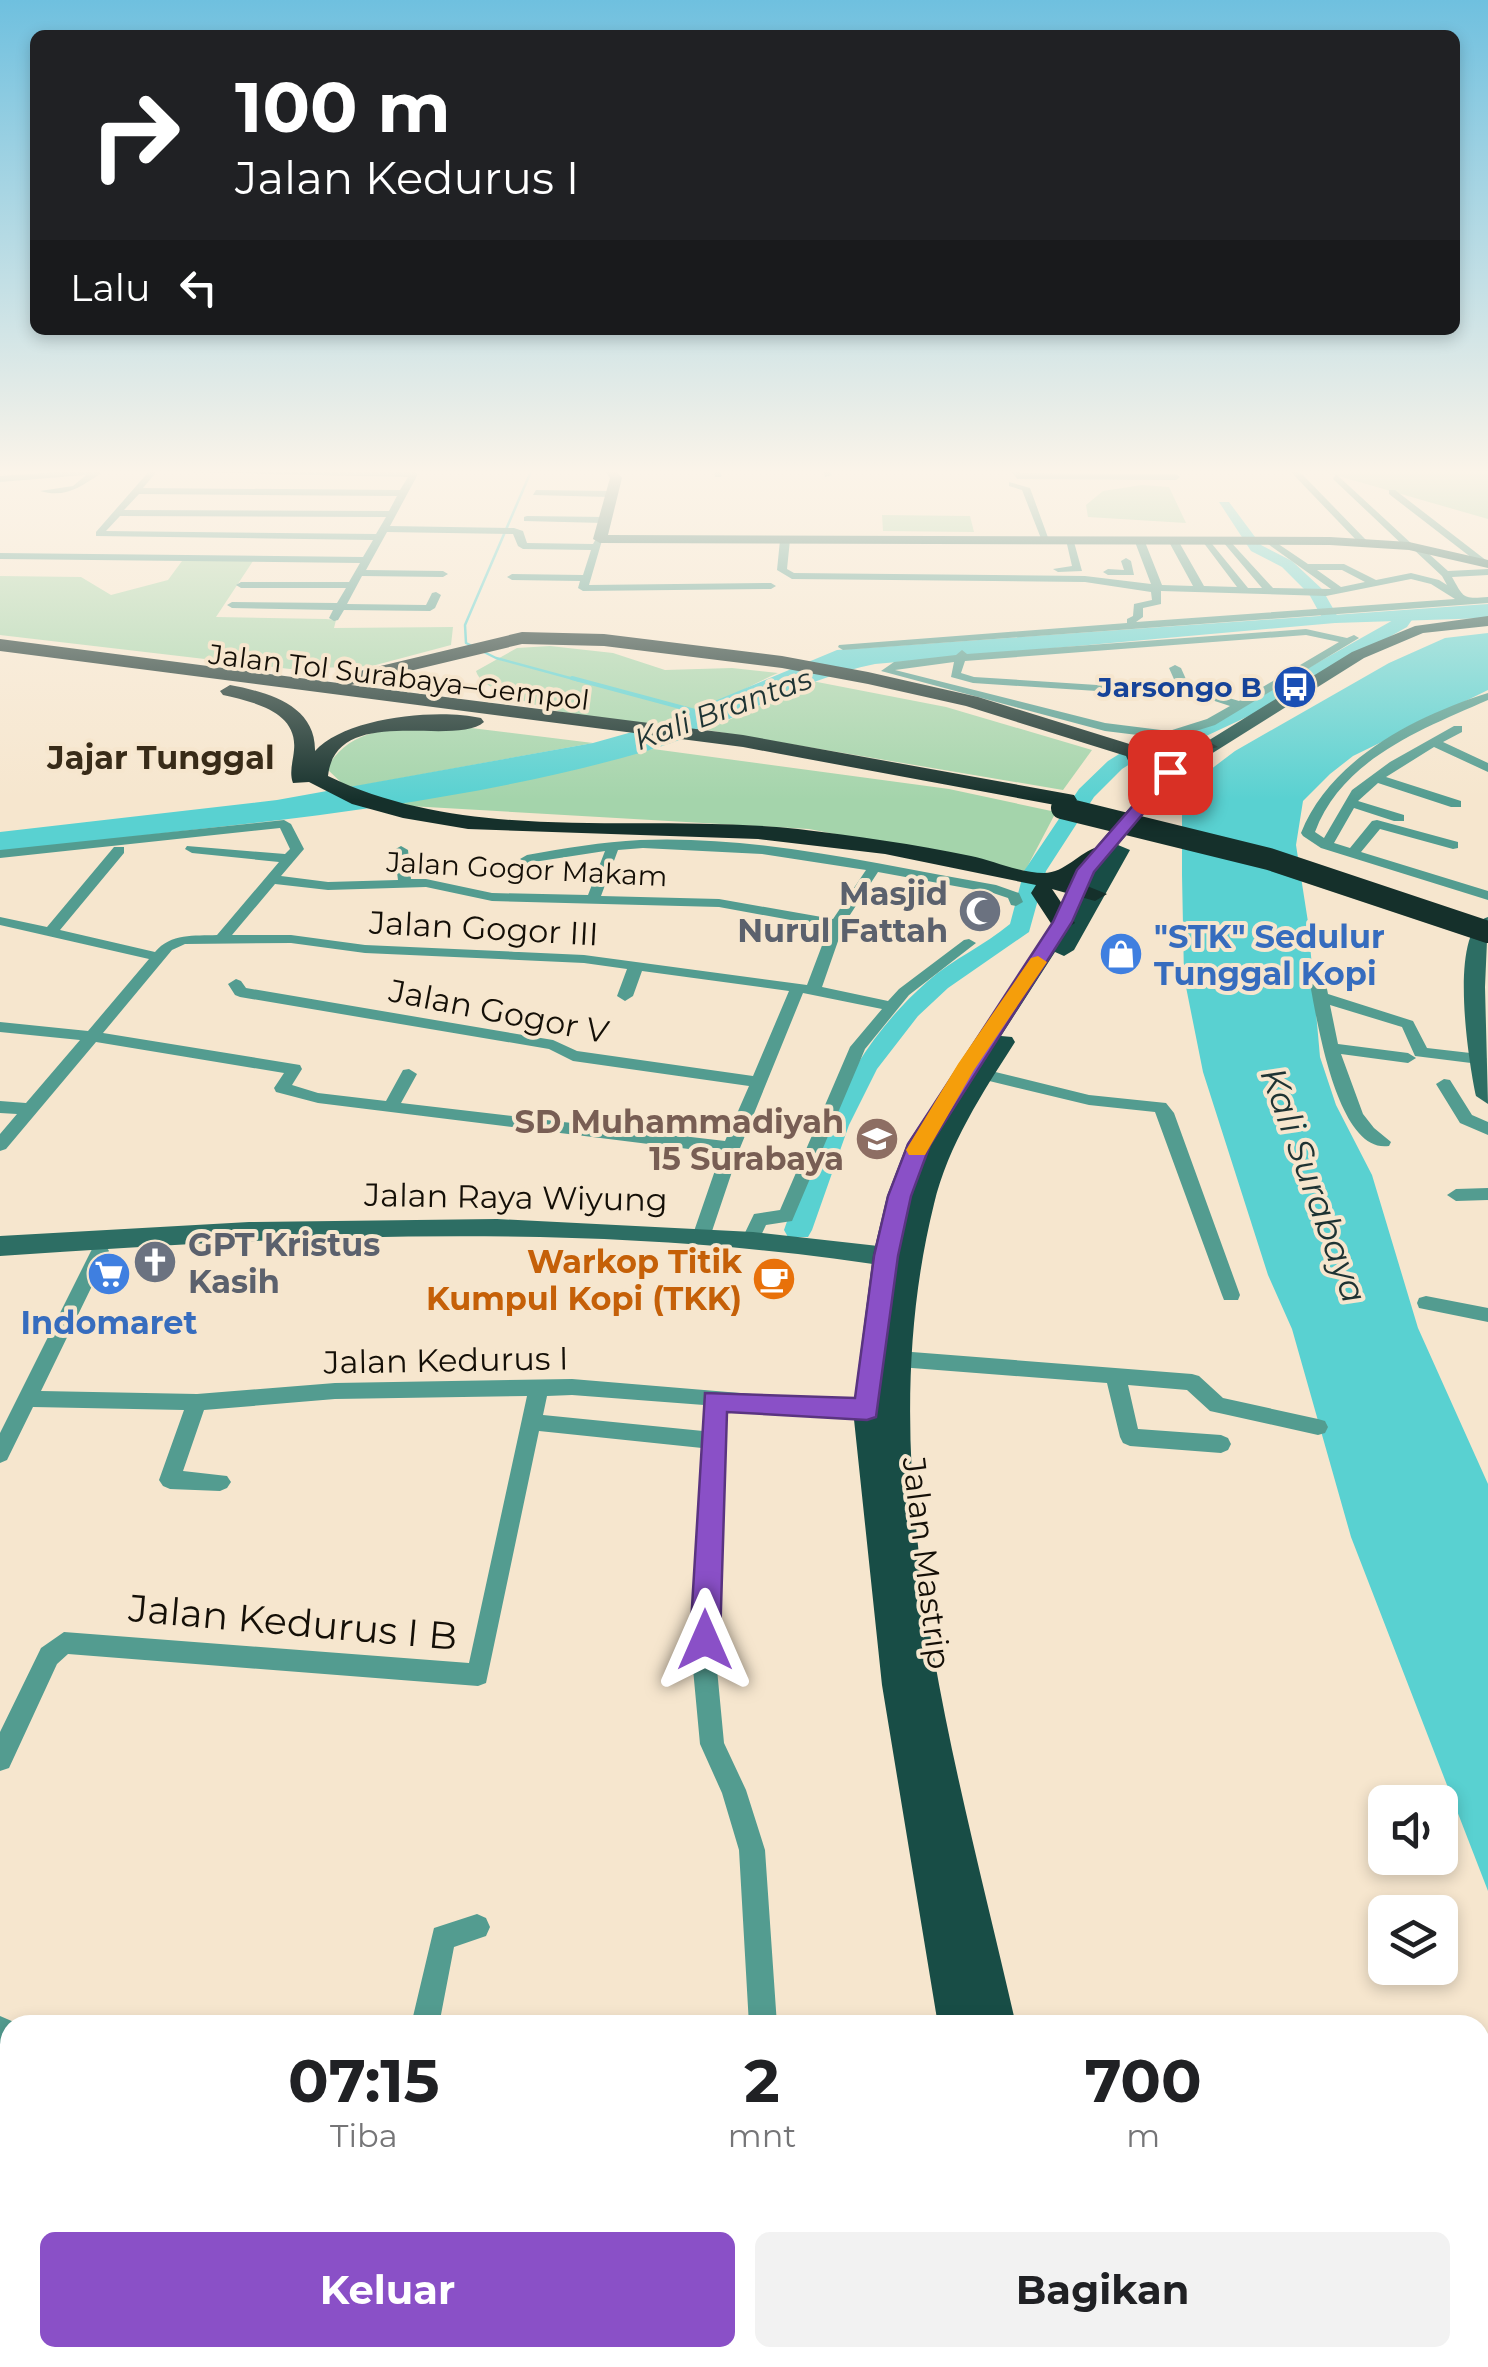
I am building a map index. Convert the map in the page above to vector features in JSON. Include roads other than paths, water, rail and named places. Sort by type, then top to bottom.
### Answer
[{"type":"highway","points":[[188,669],[281,679],[362,679],[484,651],[574,643],[869,677],[1068,728],[1181,771]]},
{"type":"highway","name":"Jalan Tol Surabaya–Gempol","points":[[0,645],[739,746],[1064,804],[1269,859],[1486,933]]},
{"type":"highway","points":[[484,651],[464,678],[494,700],[573,724]]},
{"type":"highway","name":"Jalan Tol Surabaya–Gempol","points":[[0,656],[143,676],[573,724]]},
{"type":"highway","points":[[143,676],[275,703],[300,726],[305,740],[301,778],[311,782],[321,799],[375,812],[507,822],[756,832],[1032,887],[1079,902]]},
{"type":"highway","points":[[311,782],[325,749],[361,731],[391,725],[470,722],[573,724]]},
{"type":"highway","points":[[1131,753],[1208,747]]},
{"type":"highway","points":[[1131,753],[1153,791]]},
{"type":"highway","points":[[1032,887],[1076,870],[1098,854]]},
{"type":"highway","points":[[1032,887],[1079,902]]},
{"type":"main road","points":[[1181,771],[1208,747],[1345,662],[1407,633],[1488,623]]},
{"type":"main road","points":[[1181,771],[1366,658],[1429,633],[1488,623]]},
{"type":"main road","name":"Jalan Mastrip","points":[[956,2015],[900,1685],[867,1410],[897,1264],[928,1182],[967,1098],[1079,902],[1098,854],[1153,791],[1181,771]]},
{"type":"main road","name":"Jalan Mastrip","points":[[994,2015],[923,1676],[898,1465],[900,1196],[919,1144],[1079,902],[1181,771]]},
{"type":"main road","points":[[1486,933],[1473,992],[1488,1096]]},
{"type":"main road","name":"Jalan Raya Wiyung","points":[[0,1246],[542,1228],[701,1237],[748,1248]]},
{"type":"main road","points":[[0,1258],[211,1239]]},
{"type":"main road","name":"Jalan Raya Wiyung","points":[[211,1239],[748,1248],[897,1264]]},
{"type":"street","points":[[338,612],[355,579]]},
{"type":"street","points":[[584,579],[583,588],[770,586]]},
{"type":"street","points":[[1034,596],[1035,579]]},
{"type":"street","points":[[1052,579],[1154,588],[1315,592],[1395,579]]},
{"type":"street","points":[[1131,621],[1138,618],[1138,606],[1157,602],[1151,579]]},
{"type":"street","points":[[1194,579],[1200,590]]},
{"type":"street","points":[[1237,579],[1246,591]]},
{"type":"street","points":[[1260,579],[1270,591]]},
{"type":"street","points":[[1324,579],[1340,591]]},
{"type":"street","points":[[1367,579],[1372,582]]},
{"type":"street","points":[[1423,579],[1472,599]]},
{"type":"street","points":[[1452,579],[1488,614]]},
{"type":"street","points":[[241,586],[352,586]]},
{"type":"street","points":[[425,620],[436,595]]},
{"type":"street","points":[[843,648],[1472,599]]},
{"type":"street","points":[[232,604],[338,612],[430,608]]},
{"type":"street","points":[[1312,631],[1351,640],[1210,722],[1170,735],[1068,728],[869,677],[904,663],[1312,631]]},
{"type":"street","points":[[955,640],[964,658]]},
{"type":"street","points":[[1325,655],[1345,662]]},
{"type":"street","points":[[964,658],[956,676],[973,680],[1160,692],[1184,688],[1237,704]]},
{"type":"street","points":[[1174,668],[1184,688]]},
{"type":"street","points":[[1488,696],[1430,723],[1346,772],[1308,828],[1314,839],[1326,846],[1488,896]]},
{"type":"street","points":[[1326,846],[1352,803],[1376,778],[1458,730]]},
{"type":"street","points":[[1436,742],[1488,768]]},
{"type":"street","points":[[1376,778],[1456,804]]},
{"type":"street","points":[[1352,803],[1458,841],[1376,824],[1352,853]]},
{"type":"street","points":[[0,854],[282,824],[297,846],[222,938]]},
{"type":"street","points":[[527,859],[564,850],[613,846],[743,850],[873,870],[925,868]]},
{"type":"street","points":[[594,897],[613,846]]},
{"type":"street","points":[[192,849],[290,859]]},
{"type":"street","points":[[50,932],[91,889],[119,850]]},
{"type":"street","points":[[400,850],[405,884]]},
{"type":"street","points":[[701,1237],[757,1082],[836,924],[873,870]]},
{"type":"street","name":"Jalan Gogor Makam","points":[[272,878],[328,886],[454,886],[492,897],[594,897],[753,907],[836,924]]},
{"type":"street","points":[[0,921],[163,952]]},
{"type":"street","name":"Jalan Gogor III","points":[[163,952],[183,940],[222,938],[636,966],[806,989],[890,1006]]},
{"type":"street","points":[[748,1248],[760,1219],[786,1216],[854,1054],[890,1006],[969,943]]},
{"type":"street","points":[[0,1145],[163,952]]},
{"type":"street","points":[[625,996],[636,966]]},
{"type":"street","name":"Jalan Gogor V","points":[[236,984],[240,992],[553,1044],[573,1056],[757,1082]]},
{"type":"street","points":[[1383,1142],[1363,1128],[1330,1048],[1320,991],[1408,1024],[1421,1052],[1480,1059]]},
{"type":"street","points":[[0,1027],[91,1036],[294,1070],[284,1090],[390,1108],[731,1148]]},
{"type":"street","points":[[1330,1048],[1408,1058]]},
{"type":"street","points":[[390,1108],[409,1074]]},
{"type":"street","points":[[983,1074],[1089,1100],[1160,1107],[1231,1295]]},
{"type":"street","points":[[1444,1084],[1466,1119],[1488,1129]]},
{"type":"street","points":[[0,1107],[31,1109]]},
{"type":"street","points":[[1456,1195],[1488,1194]]},
{"type":"street","points":[[0,1454],[100,1251]]},
{"type":"street","points":[[1426,1303],[1488,1315]]},
{"type":"street","points":[[899,1360],[1192,1382],[1217,1405],[1318,1427]]},
{"type":"street","points":[[1116,1377],[1130,1437],[1221,1444]]},
{"type":"street","name":"Jalan Kedurus I","points":[[26,1400],[198,1402],[336,1391],[572,1387],[867,1410]]},
{"type":"street","name":"Jalan Kedurus I B","points":[[0,1759],[49,1656],[64,1643],[478,1675],[538,1389]]},
{"type":"street","points":[[714,1400],[705,1584],[706,1687],[712,1744],[734,1790],[752,1850],[762,2015]]},
{"type":"street","points":[[198,1402],[170,1480],[220,1482]]},
{"type":"street","points":[[532,1422],[712,1441]]},
{"type":"street","points":[[427,2015],[443,1936],[477,1927]]},
{"type":"water","points":[[1488,604],[1488,618],[1335,623],[875,664],[816,681],[673,743],[485,789],[324,814],[0,852],[0,832],[277,800],[593,743],[657,725],[837,650]]},
{"type":"water","name":"Kali Surabaya","points":[[1488,633],[1488,690],[1353,756],[1330,774],[1303,801],[1296,845],[1308,922],[1320,1057],[1336,1105],[1372,1175],[1418,1328],[1488,1484],[1488,1891],[1458,1813],[1458,1785],[1447,1785],[1351,1537],[1292,1329],[1268,1275],[1203,1072],[1184,977],[1182,800],[1202,776],[1235,751],[1389,663],[1445,638]]},
{"type":"waterway","points":[[485,579],[465,625],[466,643],[496,658],[581,681]]},
{"type":"waterway","name":"Kali Brantas","points":[[1303,579],[1316,592],[1331,619]]},
{"type":"waterway","points":[[798,1230],[835,1125],[865,1066],[885,1038],[940,983],[1021,927],[1035,871],[1086,793],[1115,765],[1147,745],[1182,740],[1245,711],[1401,623],[1408,614]]},
{"type":"waterway","points":[[572,678],[695,711]]},
{"type":"place","name":"Jarsongo B","points":[[1295,687]]},
{"type":"place","name":"Masjid Nurul Fattah","points":[[980,911]]},
{"type":"place","name":"\"STK\" Sedulur Tunggal Kopi","points":[[1121,954]]},
{"type":"place","name":"SD Muhammadiyah 15 Surabaya","points":[[877,1139]]},
{"type":"place","name":"GPT Kristus Kasih","points":[[155,1262]]},
{"type":"place","name":"Indomaret","points":[[109,1274]]},
{"type":"place","name":"Warkop Titik Kumpul Kopi (TKK)","points":[[774,1279]]},
{"type":"district","name":"Jajar Tunggal","points":[[161,757]]}]
